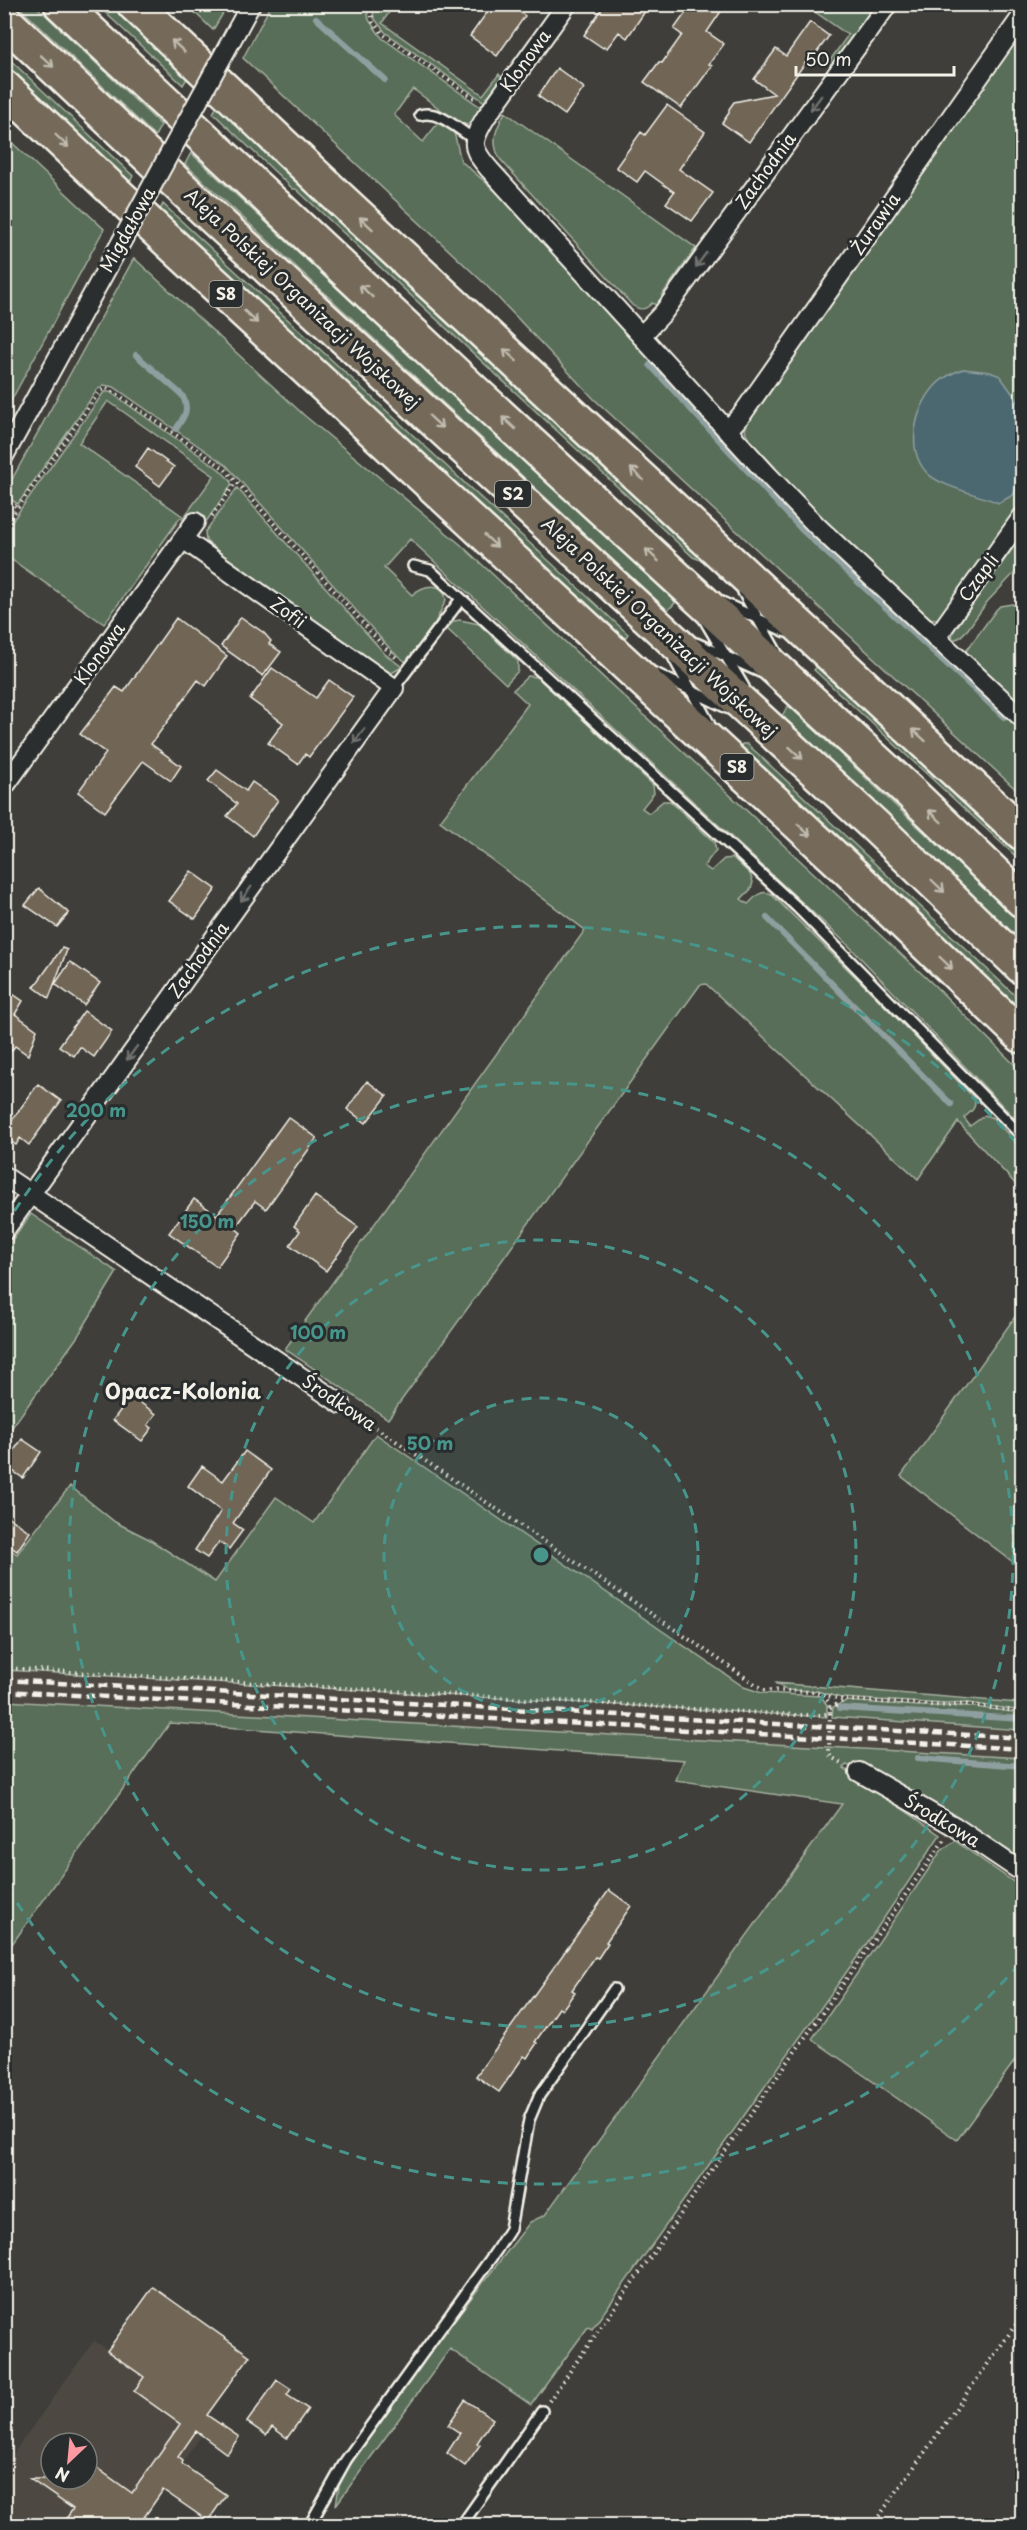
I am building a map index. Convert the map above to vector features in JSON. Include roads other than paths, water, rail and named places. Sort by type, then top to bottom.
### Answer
[{"type":"highway","points":[[61,4],[242,176],[1023,900]]},
{"type":"highway","points":[[134,4],[336,195],[718,547],[1023,833]]},
{"type":"highway","name":"Aleja Polskiej Organizacji Wojskowej","points":[[4,21],[197,202],[874,825],[1023,967]]},
{"type":"highway","name":"S8","points":[[4,87],[1023,1036]]},
{"type":"street","name":"Migdałowa","points":[[4,456],[251,4]]},
{"type":"street","name":"Klonowa","points":[[474,139],[485,111],[567,4]]},
{"type":"street","name":"Zachodnia","points":[[641,336],[663,313],[888,4]]},
{"type":"street","name":"Żurawia","points":[[727,431],[750,403],[1023,16]]},
{"type":"street","points":[[474,139],[474,146],[481,160],[727,431],[818,527],[1023,718]]},
{"type":"street","name":"Czapli","points":[[936,638],[1023,517]]},
{"type":"street","name":"Klonowa","points":[[4,787],[195,522]]},
{"type":"street","name":"Zofii","points":[[183,539],[394,688]]},
{"type":"street","name":"Zachodnia","points":[[4,1231],[394,688]]},
{"type":"street","name":"Środkowa","points":[[4,1176],[341,1404]]},
{"type":"street","name":"Środkowa","points":[[859,1772],[954,1826],[1023,1872]]},
{"type":"lane","points":[[420,115],[431,113],[474,139]]},
{"type":"lane","points":[[718,547],[798,689]]},
{"type":"lane","points":[[413,566],[430,570],[798,908],[1023,1136]]},
{"type":"lane","points":[[682,583],[830,652]]},
{"type":"lane","points":[[682,583],[769,729]]},
{"type":"lane","points":[[394,688],[461,599]]},
{"type":"lane","points":[[655,625],[798,689]]},
{"type":"lane","points":[[655,625],[729,760]]},
{"type":"lane","points":[[612,652],[769,729]]},
{"type":"lane","points":[[309,2526],[346,2460],[510,2229],[528,2120],[538,2096],[614,1989]]},
{"type":"lane","points":[[461,2526],[542,2412]]},
{"type":"water","points":[[963,369],[990,372],[1000,376],[1022,407],[1022,477],[1013,495],[999,503],[933,478],[920,463],[916,451],[916,426],[924,402],[939,382]]},
{"type":"waterway","points":[[316,18],[385,80]]},
{"type":"waterway","points":[[136,355],[182,395],[186,408],[176,429]]},
{"type":"waterway","points":[[650,365],[802,530],[1004,717]]},
{"type":"waterway","points":[[767,918],[951,1104]]},
{"type":"waterway","points":[[840,1708],[1022,1719]]},
{"type":"waterway","points":[[918,1758],[1022,1766]]},
{"type":"railway","points":[[4,1680],[1022,1738]]},
{"type":"railway","points":[[4,1691],[1022,1749]]},
{"type":"district","name":"Opacz-Kolonia","points":[[183,1392]]}]
